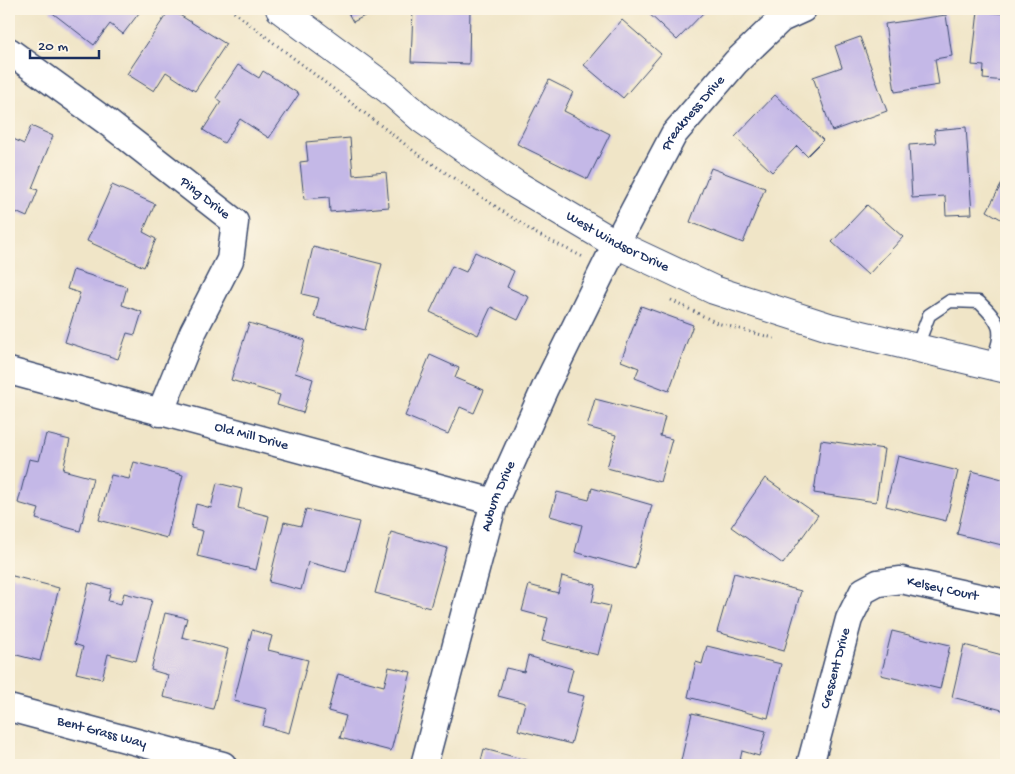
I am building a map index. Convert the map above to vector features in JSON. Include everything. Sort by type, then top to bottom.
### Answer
[{"type":"street","name":"West Windsor Drive","points":[[280,9],[389,90],[422,119],[515,184],[616,244],[714,290],[829,327],[999,368]]},
{"type":"street","name":"Preakness Drive","points":[[616,244],[674,134],[736,62],[781,19],[803,9]]},
{"type":"street","name":"Ping Drive","points":[[9,51],[108,122],[235,222],[230,260],[193,332],[160,413]]},
{"type":"street","name":"Auburn Drive","points":[[424,765],[494,502],[546,388],[616,244]]},
{"type":"street","name":"Old Mill Drive","points":[[9,371],[494,502]]},
{"type":"street","name":"Kelsey Court","points":[[878,583],[901,580],[1006,603]]},
{"type":"street","name":"Crescent Drive","points":[[810,765],[849,619],[862,591],[878,583]]},
{"type":"street","name":"Bent Grass Way","points":[[9,708],[223,765]]},
{"type":"lane","points":[[916,349],[929,315],[950,301],[979,302],[995,318],[1000,336],[999,368]]},
{"type":"building","points":[[52,9],[142,9],[123,34],[110,24],[94,45],[50,11]]},
{"type":"building","points":[[170,9],[226,44],[195,91],[166,72],[154,91],[127,74]]},
{"type":"building","points":[[346,9],[373,9],[374,11],[353,22]]},
{"type":"building","points":[[413,9],[470,9],[469,64],[411,62]]},
{"type":"building","points":[[646,9],[707,9],[677,40]]},
{"type":"building","points":[[978,11],[1006,14],[1006,81],[983,79],[984,66],[972,65]]},
{"type":"building","points":[[946,15],[952,56],[935,59],[939,85],[895,92],[885,24]]},
{"type":"building","points":[[622,20],[661,54],[623,98],[584,65]]},
{"type":"building","points":[[860,37],[887,111],[832,131],[813,77],[842,67],[835,46]]},
{"type":"building","points":[[238,65],[259,78],[263,71],[299,94],[269,138],[240,119],[224,143],[203,130],[221,102],[216,98]]},
{"type":"building","points":[[549,80],[573,92],[564,111],[610,134],[588,179],[517,144]]},
{"type":"building","points":[[775,95],[823,140],[807,156],[797,146],[772,172],[735,137]]},
{"type":"building","points":[[31,126],[53,136],[32,188],[38,190],[27,217],[9,209],[9,137],[24,144]]},
{"type":"building","points":[[966,127],[972,214],[946,215],[945,196],[912,198],[909,145],[936,143],[934,130]]},
{"type":"building","points":[[350,138],[353,175],[386,172],[389,207],[330,212],[329,197],[304,199],[300,162],[308,161],[306,142]]},
{"type":"building","points":[[711,168],[765,188],[743,243],[690,222]]},
{"type":"building","points":[[1006,176],[1006,222],[987,211]]},
{"type":"building","points":[[112,185],[155,204],[143,232],[156,239],[144,267],[87,241]]},
{"type":"building","points":[[867,205],[903,237],[868,275],[832,242]]},
{"type":"building","points":[[313,247],[382,264],[365,330],[314,317],[319,298],[302,294]]},
{"type":"building","points":[[475,252],[514,271],[507,287],[529,297],[518,320],[491,307],[478,335],[430,312],[452,266],[466,272]]},
{"type":"building","points":[[73,270],[127,287],[122,305],[142,312],[135,335],[127,333],[118,359],[65,342],[80,293],[67,289]]},
{"type":"building","points":[[641,306],[693,325],[669,391],[635,378],[639,368],[621,361]]},
{"type":"building","points":[[249,323],[305,340],[295,373],[313,379],[303,413],[277,405],[280,395],[231,380]]},
{"type":"building","points":[[430,355],[459,368],[455,378],[484,390],[474,413],[460,407],[448,434],[405,416]]},
{"type":"building","points":[[595,399],[665,417],[660,436],[672,439],[660,482],[607,468],[616,435],[587,427]]},
{"type":"building","points":[[46,434],[70,440],[63,470],[93,478],[80,531],[36,519],[39,509],[18,503],[29,459],[39,461]]},
{"type":"building","points":[[821,440],[884,449],[876,502],[814,493]]},
{"type":"building","points":[[898,456],[958,471],[946,521],[886,506]]},
{"type":"building","points":[[134,462],[183,475],[167,538],[99,520],[111,475],[129,479]]},
{"type":"building","points":[[972,471],[1006,480],[1006,546],[957,534]]},
{"type":"building","points":[[765,478],[818,515],[783,564],[731,527]]},
{"type":"building","points":[[217,483],[242,489],[238,508],[269,516],[256,570],[197,556],[203,531],[191,528],[196,504],[211,508]]},
{"type":"building","points":[[592,488],[652,505],[635,569],[575,552],[582,525],[550,516],[557,492],[589,500]]},
{"type":"building","points":[[306,509],[359,522],[346,572],[308,562],[301,590],[269,582],[284,522],[301,526]]},
{"type":"building","points":[[391,532],[447,548],[430,608],[375,593]]},
{"type":"building","points":[[734,573],[801,591],[784,651],[717,632]]},
{"type":"building","points":[[9,575],[59,588],[40,661],[9,653]]},
{"type":"building","points":[[562,576],[596,585],[592,602],[610,606],[598,655],[542,641],[548,618],[522,611],[529,585],[558,593]]},
{"type":"building","points":[[89,583],[111,589],[108,601],[121,604],[124,593],[152,600],[136,661],[108,654],[102,679],[76,673],[83,647],[74,644]]},
{"type":"building","points":[[165,613],[187,618],[182,637],[228,649],[213,709],[163,697],[168,675],[151,670]]},
{"type":"building","points":[[252,630],[272,636],[268,650],[308,660],[289,733],[263,726],[267,709],[234,701]]},
{"type":"building","points":[[892,631],[950,645],[940,689],[881,675]]},
{"type":"building","points":[[964,645],[1006,656],[1006,711],[952,697]]},
{"type":"building","points":[[707,646],[781,664],[768,718],[688,697],[696,662],[702,664]]},
{"type":"building","points":[[528,656],[573,669],[567,692],[584,696],[571,744],[518,730],[525,703],[498,696],[506,668],[524,672]]},
{"type":"building","points":[[389,667],[411,672],[391,751],[340,738],[346,716],[328,711],[338,674],[384,686]]},
{"type":"building","points":[[692,713],[766,731],[759,756],[742,751],[739,765],[680,765]]},
{"type":"building","points":[[484,749],[545,765],[480,765]]}]
